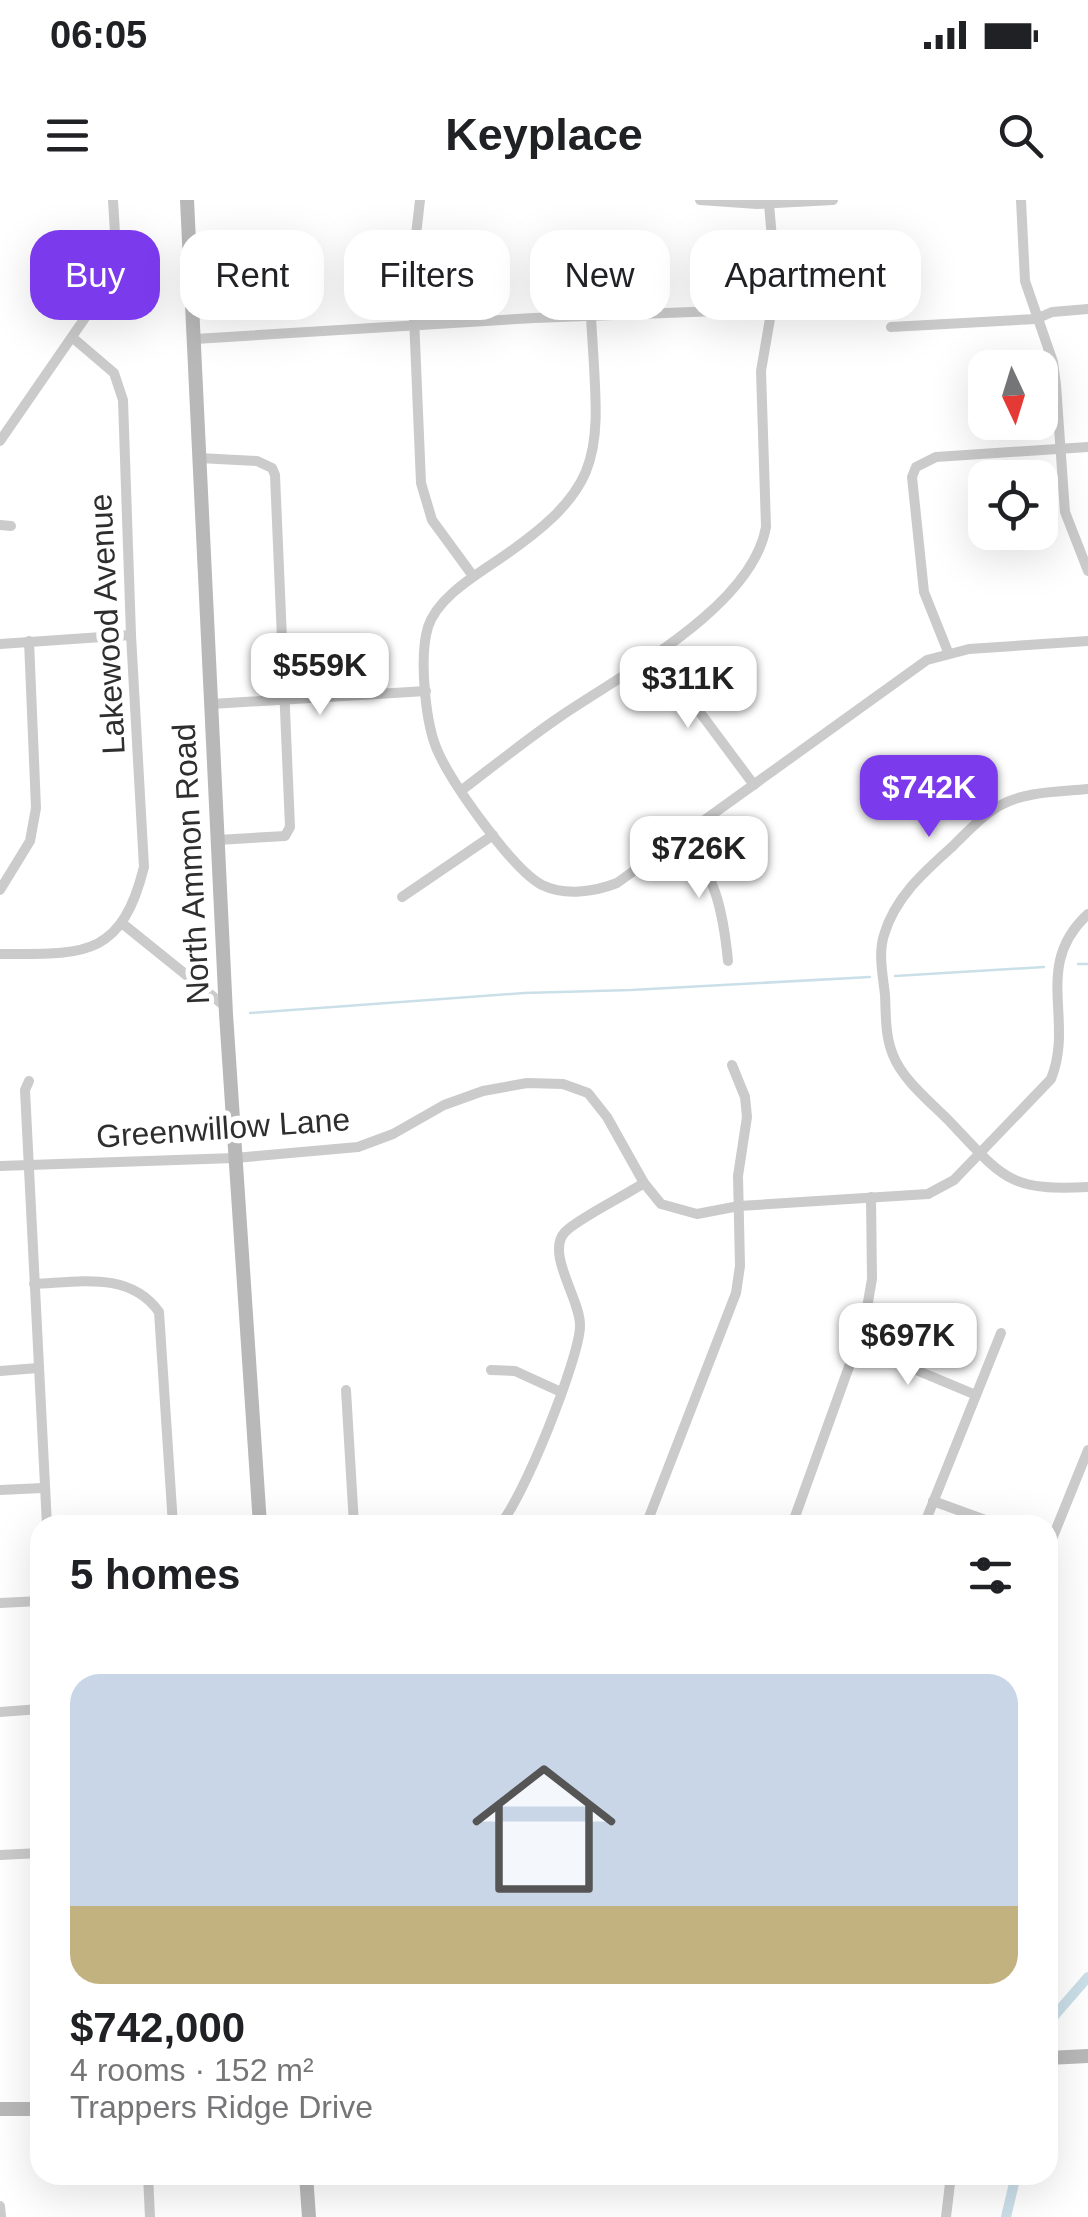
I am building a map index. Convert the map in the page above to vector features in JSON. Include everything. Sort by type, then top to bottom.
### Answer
[{"type":"main road","name":"North Ammon Road","points":[[187,200],[226,1006],[259,1515]]},
{"type":"main road","points":[[1058,2058],[1088,2056]]},
{"type":"main road","points":[[0,2110],[30,2109]]},
{"type":"main road","points":[[309,2185],[309,2217]]},
{"type":"street","points":[[0,441],[98,299],[116,250],[113,200]]},
{"type":"street","points":[[420,200],[412,270],[424,500],[432,520],[473,576]]},
{"type":"street","points":[[700,200],[769,204],[833,200]]},
{"type":"street","points":[[1021,200],[1025,281],[1053,362],[1065,512],[1088,570]]},
{"type":"street","points":[[769,204],[771,230]]},
{"type":"street","points":[[891,327],[1036,319],[1052,312],[1088,309]]},
{"type":"street","points":[[194,339],[532,320]]},
{"type":"street","points":[[591,320],[598,424],[589,470],[558,514],[528,540],[473,576],[436,610],[425,642],[429,725],[438,753],[493,835],[525,873],[541,884],[561,891],[592,890],[616,883],[927,660],[948,652],[1088,642]]},
{"type":"street","points":[[462,790],[710,613],[752,566],[766,528],[761,372],[771,320]]},
{"type":"street","name":"Lakewood Avenue","points":[[73,338],[106,362],[120,384],[124,400],[131,635],[144,866],[135,902],[123,924]]},
{"type":"street","points":[[948,652],[924,592],[920,569],[912,477],[916,467],[936,458],[1088,447]]},
{"type":"street","points":[[199,458],[257,461],[272,468],[275,475],[286,700],[290,827],[285,836],[217,840]]},
{"type":"street","points":[[0,644],[131,635]]},
{"type":"street","points":[[0,890],[30,841],[36,808],[29,642]]},
{"type":"street","points":[[655,652],[754,785]]},
{"type":"street","points":[[211,704],[426,691]]},
{"type":"street","points":[[1088,790],[1028,796],[999,806],[917,879],[898,904],[883,936],[881,959],[887,1032],[894,1058],[980,1154],[1022,1185],[1044,1190],[1088,1187]]},
{"type":"street","points":[[686,834],[717,892],[728,961]]},
{"type":"street","points":[[402,897],[493,835]]},
{"type":"street","name":"Greenwillow Lane","points":[[0,1166],[235,1158],[358,1147],[482,1091],[527,1083],[562,1084],[588,1093],[608,1118],[644,1184],[662,1204],[697,1214],[738,1206],[928,1194],[954,1180],[1051,1079],[1060,1058],[1058,966],[1070,933],[1088,914]]},
{"type":"street","points":[[0,954],[64,954],[87,949],[123,924],[226,1006]]},
{"type":"street","points":[[650,1515],[736,1293],[740,1266],[738,1176],[747,1117],[745,1097],[732,1065]]},
{"type":"street","points":[[28,1080],[28,1166],[45,1515]]},
{"type":"street","points":[[508,1515],[561,1392],[580,1331],[579,1307],[564,1275],[558,1250],[564,1232],[644,1184]]},
{"type":"street","points":[[796,1515],[864,1325],[872,1279],[871,1197]]},
{"type":"street","points":[[34,1284],[108,1282],[132,1286],[149,1297],[159,1312],[172,1515]]},
{"type":"street","points":[[928,1515],[1001,1333]]},
{"type":"street","points":[[856,1345],[976,1395]]},
{"type":"street","points":[[0,1371],[38,1368]]},
{"type":"street","points":[[491,1370],[515,1371],[561,1392]]},
{"type":"street","points":[[346,1390],[353,1515]]},
{"type":"street","points":[[1058,1521],[1088,1450]]},
{"type":"street","points":[[0,1490],[44,1488]]},
{"type":"street","points":[[933,1502],[970,1515]]},
{"type":"street","points":[[0,1603],[30,1601]]},
{"type":"street","points":[[0,1712],[30,1710]]},
{"type":"street","points":[[0,1855],[30,1853]]},
{"type":"street","points":[[148,2185],[150,2217]]},
{"type":"street","points":[[946,2217],[950,2185]]},
{"type":"street","points":[[0,2206],[1,2217]]},
{"type":"waterway","points":[[1078,964],[1088,964]]},
{"type":"waterway","points":[[895,976],[1044,967]]},
{"type":"waterway","points":[[250,1013],[524,993],[870,977]]},
{"type":"waterway","points":[[1058,2012],[1088,1977]]},
{"type":"waterway","points":[[1006,2217],[1014,2185]]}]
